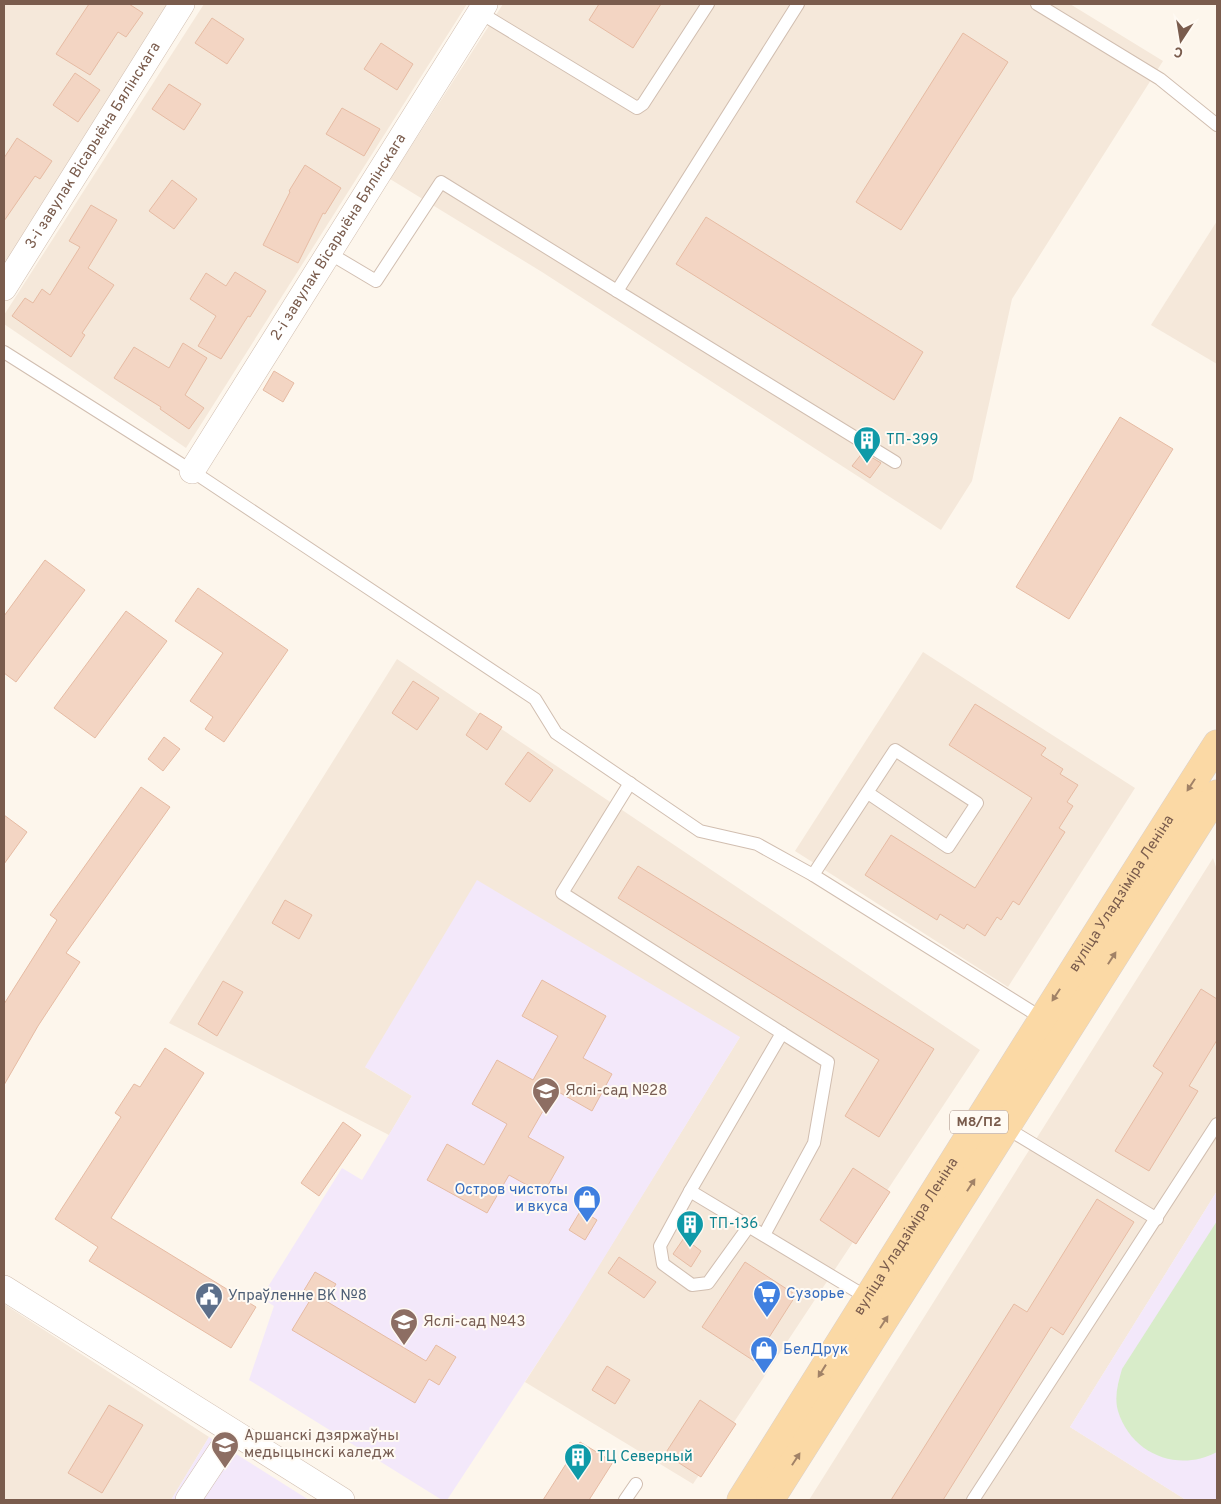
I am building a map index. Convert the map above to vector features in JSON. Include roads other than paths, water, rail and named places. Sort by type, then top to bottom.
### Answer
[{"type":"main road","name":"вуліца Уладзіміра Леніна","points":[[740,1500],[984,1115],[1042,1018],[1217,744]]},
{"type":"main road","name":"вуліца Уладзіміра Леніна","points":[[770,1500],[1217,794]]},
{"type":"street","name":"3-і завулак Вісарыёна Бялінскага","points":[[4,288],[182,4]]},
{"type":"street","name":"2-і завулак Вісарыёна Бялінскага","points":[[192,471],[482,8]]},
{"type":"street","points":[[4,1288],[342,1500]]},
{"type":"street","points":[[188,1500],[232,1432]]},
{"type":"lane","points":[[482,8],[631,106],[637,108],[643,104],[708,4]]},
{"type":"lane","points":[[617,291],[798,4]]},
{"type":"lane","points":[[1038,4],[1160,79],[1217,125]]},
{"type":"lane","points":[[329,253],[376,281],[441,182],[895,462]]},
{"type":"lane","points":[[4,352],[192,471],[535,699],[556,733],[700,831],[757,844],[813,875],[1065,1032]]},
{"type":"lane","points":[[813,875],[895,750],[977,803],[948,847],[868,793]]},
{"type":"lane","points":[[630,783],[562,893],[828,1062],[814,1143],[764,1235]]},
{"type":"lane","points":[[749,1226],[708,1283],[692,1284],[663,1264],[660,1246],[782,1033]]},
{"type":"lane","points":[[984,1115],[1156,1219]]},
{"type":"lane","points":[[973,1500],[1217,1124]]},
{"type":"lane","points":[[690,1192],[868,1298]]},
{"type":"lane","points":[[625,1500],[636,1484]]},
{"type":"place","name":"ТП-399","points":[[867,464]]},
{"type":"place","name":"Яслі-сад №28","points":[[546,1115]]},
{"type":"place","name":"Остров чистоты и вкуса","points":[[587,1223]]},
{"type":"place","name":"ТП-136","points":[[690,1248]]},
{"type":"place","name":"Сузорье","points":[[767,1318]]},
{"type":"place","name":"Упраўленне ВК №8","points":[[209,1320]]},
{"type":"place","name":"Яслі-сад №43","points":[[404,1346]]},
{"type":"place","name":"БелДрук","points":[[764,1374]]},
{"type":"place","name":"Аршанскі дзяржаўны медыцынскі каледж","points":[[225,1469]]},
{"type":"place","name":"ТЦ Северный","points":[[578,1481]]}]
